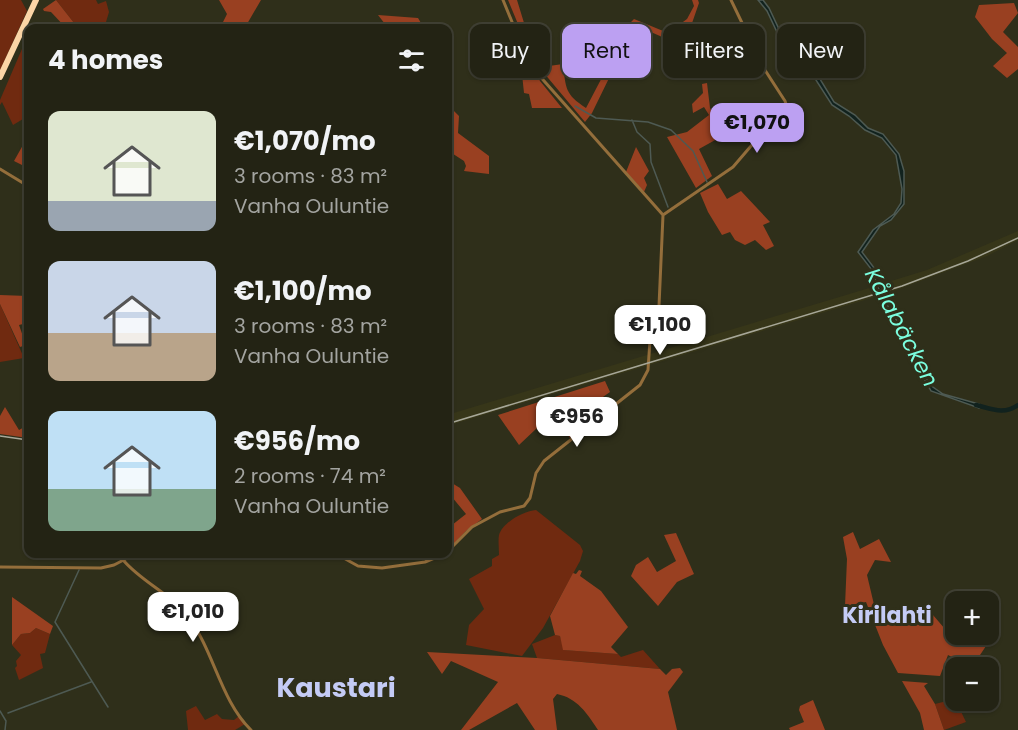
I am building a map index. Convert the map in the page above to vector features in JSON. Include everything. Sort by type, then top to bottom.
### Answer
[{"type":"highway","points":[[25,24],[36,0]]},
{"type":"highway","points":[[0,77],[24,26]]},
{"type":"street","points":[[452,548],[472,527],[500,512],[524,506],[530,498],[536,473],[544,461],[634,391],[643,381],[648,370],[651,340],[661,290],[663,215],[537,73],[524,51],[503,0]]},
{"type":"street","points":[[663,215],[734,167],[751,146],[780,126],[788,116],[785,101],[750,47],[744,27],[730,0]]},
{"type":"street","points":[[0,168],[24,183]]},
{"type":"street","points":[[0,567],[101,568],[129,558]]},
{"type":"street","points":[[344,558],[358,566],[381,568],[424,562],[434,558]]},
{"type":"street","points":[[124,561],[140,578],[187,614],[206,645],[238,715],[251,730]]},
{"type":"shaded area","points":[[0,0],[21,0],[27,11],[0,71]]},
{"type":"shaded area","points":[[56,0],[96,0],[98,4],[106,1],[109,12],[106,22],[75,24]]},
{"type":"shaded area","points":[[56,0],[75,24],[62,24],[51,12],[43,9]]},
{"type":"shaded area","points":[[219,0],[261,0],[247,24],[222,24],[227,14]]},
{"type":"shaded area","points":[[508,0],[517,0],[524,24],[518,24]]},
{"type":"shaded area","points":[[692,0],[698,0],[692,24],[680,24],[687,19],[694,6]]},
{"type":"shaded area","points":[[1014,3],[1018,13],[1003,32],[1018,47],[1018,69],[1007,78],[993,66],[1007,53],[992,39],[975,17],[979,5]]},
{"type":"shaded area","points":[[378,15],[418,18],[422,24],[385,24]]},
{"type":"shaded area","points":[[634,19],[646,24],[630,24]]},
{"type":"shaded area","points":[[651,26],[663,31],[663,37],[651,32]]},
{"type":"shaded area","points":[[24,44],[24,118],[13,125],[2,102],[0,105],[0,100]]},
{"type":"shaded area","points":[[562,64],[562,78],[565,78],[570,95],[586,108],[602,78],[609,78],[592,113],[585,122],[548,78],[550,78],[550,66]]},
{"type":"shaded area","points":[[522,78],[538,78],[562,108],[532,108],[529,94],[524,93]]},
{"type":"shaded area","points":[[707,83],[710,108],[726,134],[699,149],[712,176],[696,188],[667,137],[687,132],[709,115],[704,107],[693,113],[692,104],[703,93],[702,84]]},
{"type":"shaded area","points":[[452,109],[459,116],[458,133],[489,156],[489,174],[464,171],[466,166],[464,161],[452,153]]},
{"type":"shaded area","points":[[24,124],[24,166],[14,161],[23,145],[22,125]]},
{"type":"shaded area","points":[[636,147],[649,171],[644,178],[647,185],[644,192],[626,172]]},
{"type":"shaded area","points":[[718,184],[727,199],[741,191],[770,222],[763,225],[774,246],[766,250],[755,240],[745,245],[735,240],[730,232],[722,235],[700,193]]},
{"type":"shaded area","points":[[1018,231],[1018,240],[987,256],[891,292],[888,282],[927,270]]},
{"type":"shaded area","points":[[876,286],[878,296],[452,424],[452,413]]},
{"type":"shaded area","points":[[0,295],[24,296],[24,324],[19,325],[24,346],[20,347],[0,304]]},
{"type":"shaded area","points":[[0,304],[24,358],[0,362]]},
{"type":"shaded area","points":[[605,381],[610,392],[576,416],[584,427],[570,438],[558,422],[537,428],[519,445],[498,415]]},
{"type":"shaded area","points":[[5,407],[19,430],[24,427],[24,437],[0,434],[0,416]]},
{"type":"shaded area","points":[[452,483],[460,488],[482,519],[452,546],[452,525],[466,514],[452,497]]},
{"type":"shaded area","points":[[536,510],[580,545],[583,551],[580,561],[543,628],[522,656],[466,645],[469,625],[484,609],[469,579],[492,566],[492,559],[499,555],[501,530],[520,515]]},
{"type":"shaded area","points":[[853,532],[860,549],[879,539],[891,562],[875,560],[867,575],[876,613],[894,610],[898,626],[927,608],[945,629],[945,645],[985,645],[979,657],[948,655],[945,657],[940,676],[898,673],[883,645],[866,602],[845,606],[847,559],[843,537]]},
{"type":"shaded area","points":[[676,533],[694,574],[677,582],[658,606],[631,576],[636,565],[648,557],[657,572],[676,561],[664,535]]},
{"type":"shaded area","points":[[579,570],[582,571],[580,576],[601,591],[628,627],[611,647],[618,654],[563,650],[560,636],[555,635],[550,616],[573,573],[576,574]]},
{"type":"shaded area","points":[[12,597],[53,626],[50,634],[36,628],[30,633],[21,634],[12,645]]},
{"type":"shaded area","points":[[36,628],[50,634],[45,653],[40,654],[43,668],[19,680],[15,668],[16,661],[21,655],[12,645],[21,634],[30,633]]},
{"type":"shaded area","points":[[555,635],[560,636],[564,650],[618,654],[621,657],[643,650],[660,669],[537,658],[532,644]]},
{"type":"shaded area","points":[[427,652],[537,658],[660,669],[666,675],[672,669],[680,668],[683,672],[668,692],[677,730],[598,730],[576,703],[557,694],[553,699],[557,730],[535,730],[517,703],[469,730],[461,730],[498,682],[451,661],[442,674]]},
{"type":"shaded area","points":[[902,681],[928,683],[924,686],[935,704],[944,730],[924,730],[920,713]]},
{"type":"shaded area","points":[[813,700],[825,730],[790,730],[789,728],[804,722],[799,710],[800,706]]},
{"type":"shaded area","points":[[945,702],[945,711],[961,711],[966,722],[944,730],[935,704]]},
{"type":"shaded area","points":[[196,706],[205,720],[217,714],[222,719],[234,720],[239,716],[245,724],[235,730],[188,730],[186,711]]},
{"type":"water","points":[[758,0],[763,0],[769,8],[777,25],[777,32],[767,11]]},
{"type":"water","points":[[813,78],[820,79],[834,102],[855,115],[868,128],[883,134],[899,154],[904,171],[904,204],[891,220],[880,226],[862,252],[881,277],[881,286],[888,307],[906,335],[908,346],[930,385],[943,394],[979,404],[979,408],[931,391],[905,346],[902,335],[888,314],[872,270],[858,252],[873,230],[894,214],[901,203],[902,189],[896,155],[882,138],[865,130],[832,105]]},
{"type":"waterway","points":[[575,106],[596,118],[648,122],[671,130],[693,151],[707,182]]},
{"type":"waterway","points":[[632,120],[637,132],[650,144],[651,162],[668,207]]},
{"type":"waterway","name":"Kålabäcken","points":[[976,405],[1003,410],[1018,405]]},
{"type":"waterway","points":[[79,570],[55,622],[108,707]]},
{"type":"waterway","points":[[8,713],[91,682]]},
{"type":"waterway","points":[[0,711],[6,721],[5,730]]},
{"type":"railway","points":[[452,422],[902,286],[968,261],[1018,238]]},
{"type":"railway","points":[[0,436],[24,439]]},
{"type":"district","name":"Kirilahti","points":[[887,615]]},
{"type":"district","name":"Kaustari","points":[[336,688]]}]
